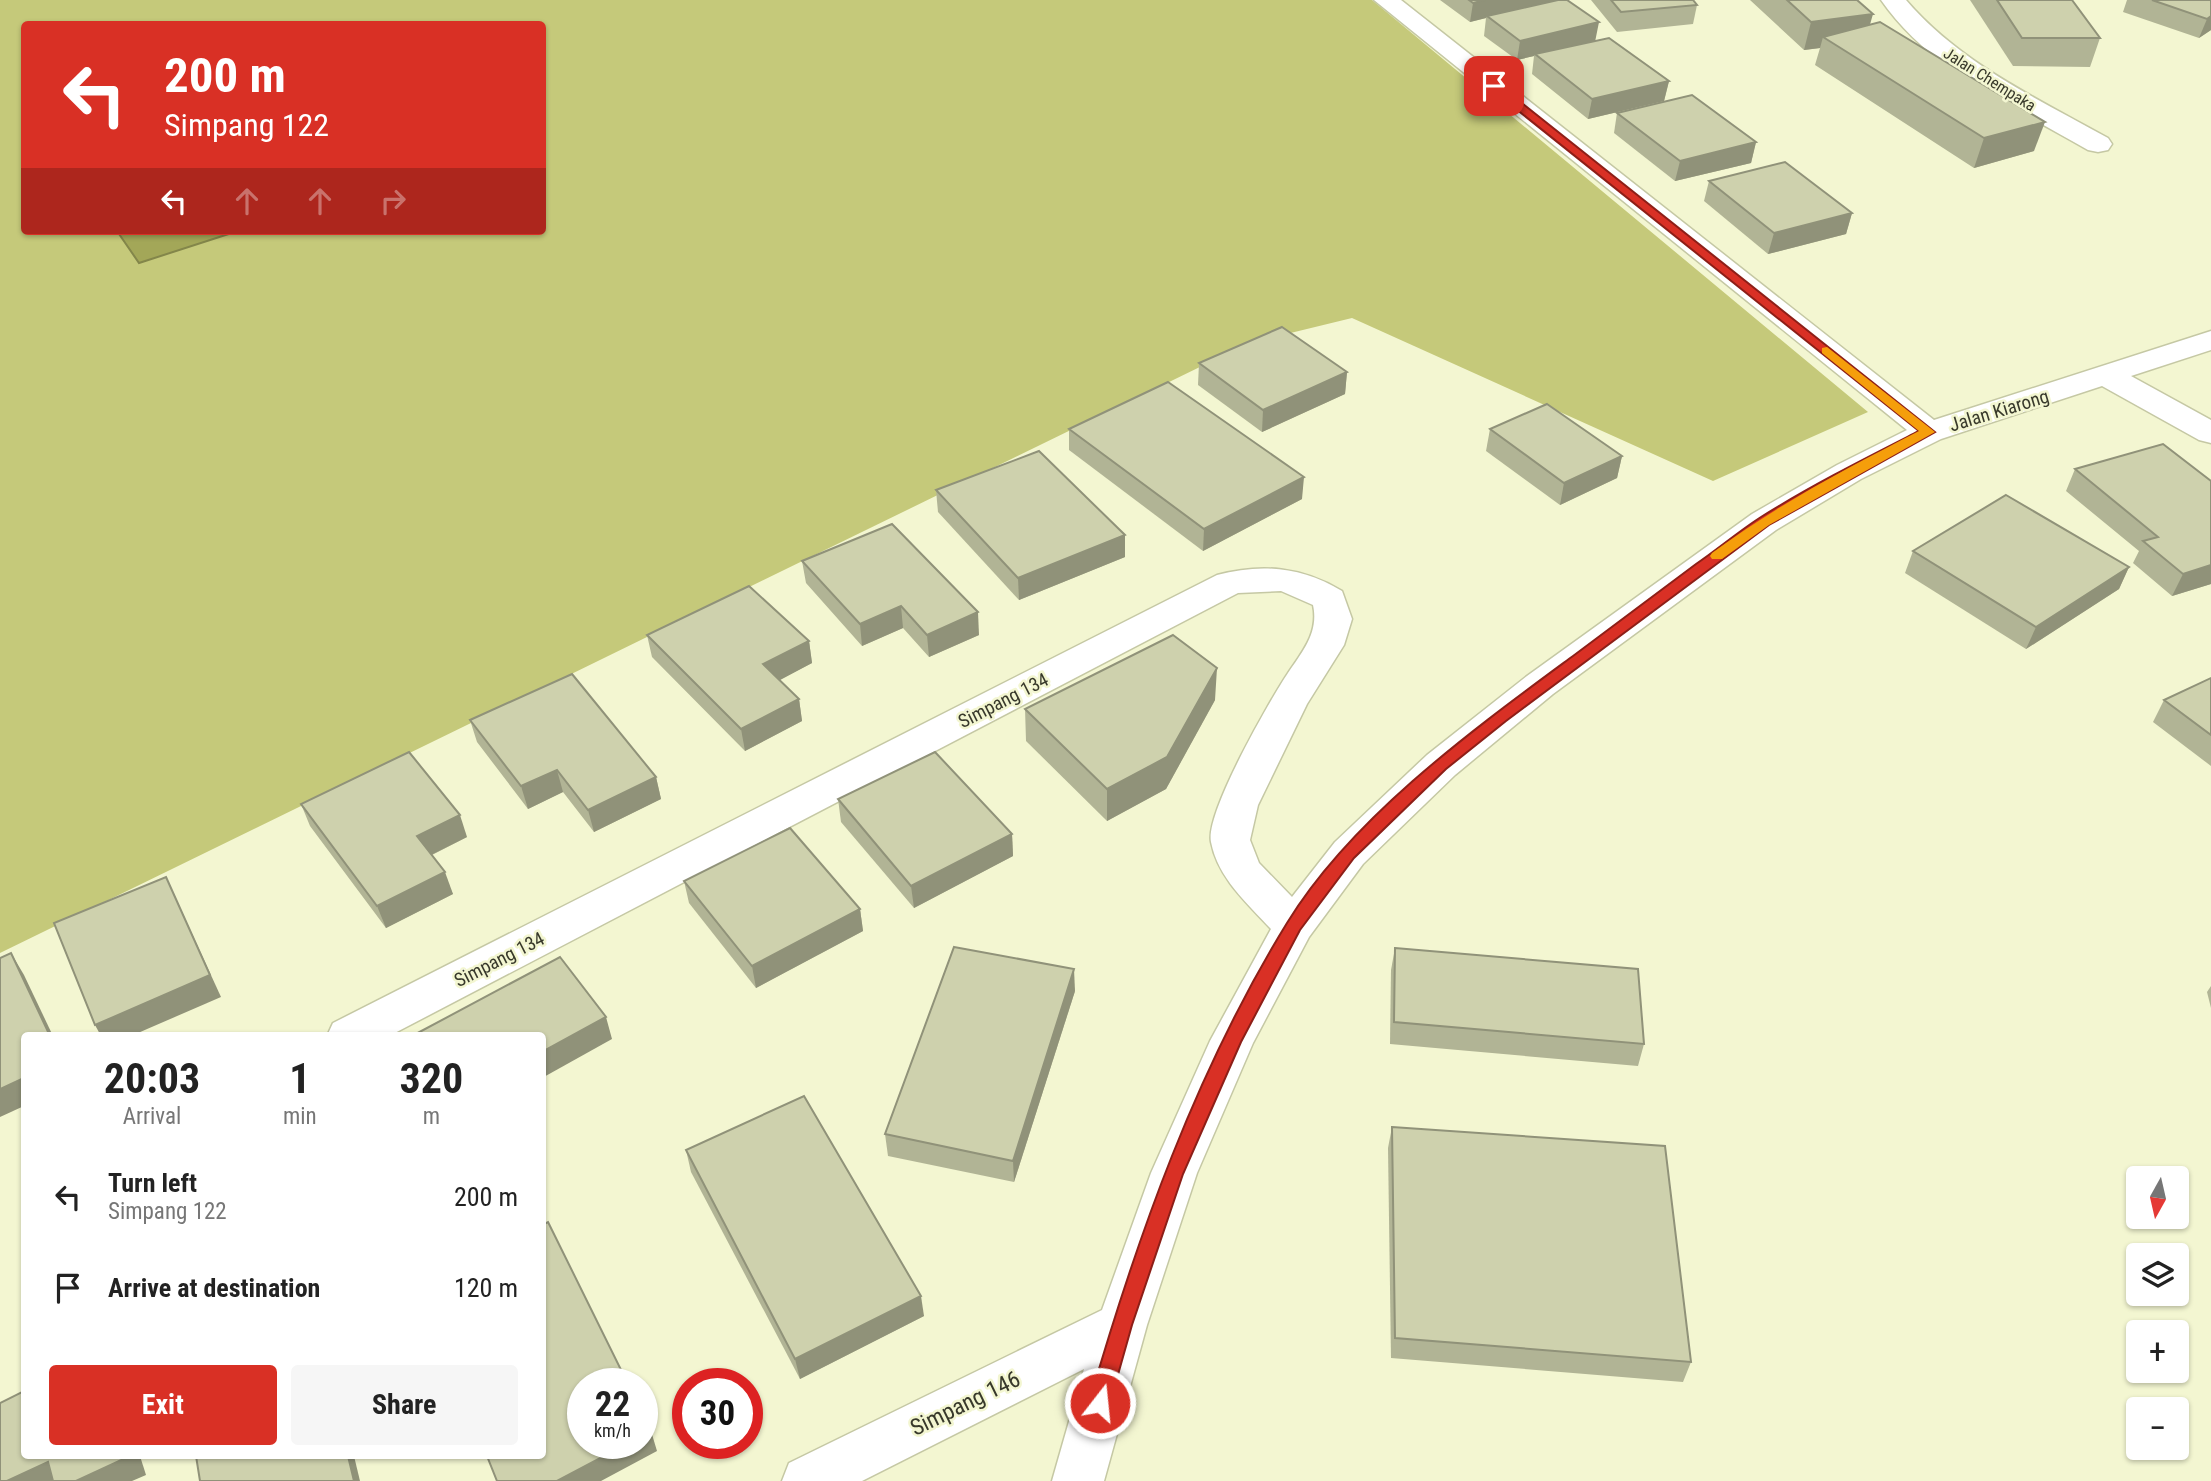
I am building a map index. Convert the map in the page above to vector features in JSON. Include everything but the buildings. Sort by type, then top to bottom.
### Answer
[{"type":"street","points":[[1386,0],[1929,432]]},
{"type":"street","name":"Jalan Chempaka","points":[[1893,0],[1905,16],[1933,42],[1974,72],[2098,144]]},
{"type":"street","name":"Jalan Kiarong","points":[[1078,1481],[1122,1325],[1174,1174],[1233,1041],[1294,926],[1349,853],[1441,765],[1540,685],[1764,522],[1849,472],[1929,432],[2211,341]]},
{"type":"street","points":[[2107,376],[2211,433]]},
{"type":"street","name":"Simpang 134","points":[[357,1032],[1230,583],[1270,577],[1307,585],[1329,599],[1334,619],[1326,645],[1289,701],[1244,794],[1230,840],[1242,871],[1294,926]]},
{"type":"street","name":"Simpang 146","points":[[808,1481],[1122,1325]]},
{"type":"shaded area","points":[[0,0],[1372,0],[1868,412],[1713,481],[1352,318],[1249,343],[0,953]]},
{"type":"shaded area","points":[[120,235],[226,235],[139,263]]},
{"type":"slow traffic","points":[[1717,556],[1764,522],[1849,472],[1929,432],[1827,351]]},
{"type":"route","points":[[1100,1403],[1122,1325],[1174,1174],[1233,1041],[1294,926],[1349,853],[1441,765],[1540,685],[1764,522],[1849,472],[1929,432],[1494,86]]}]
